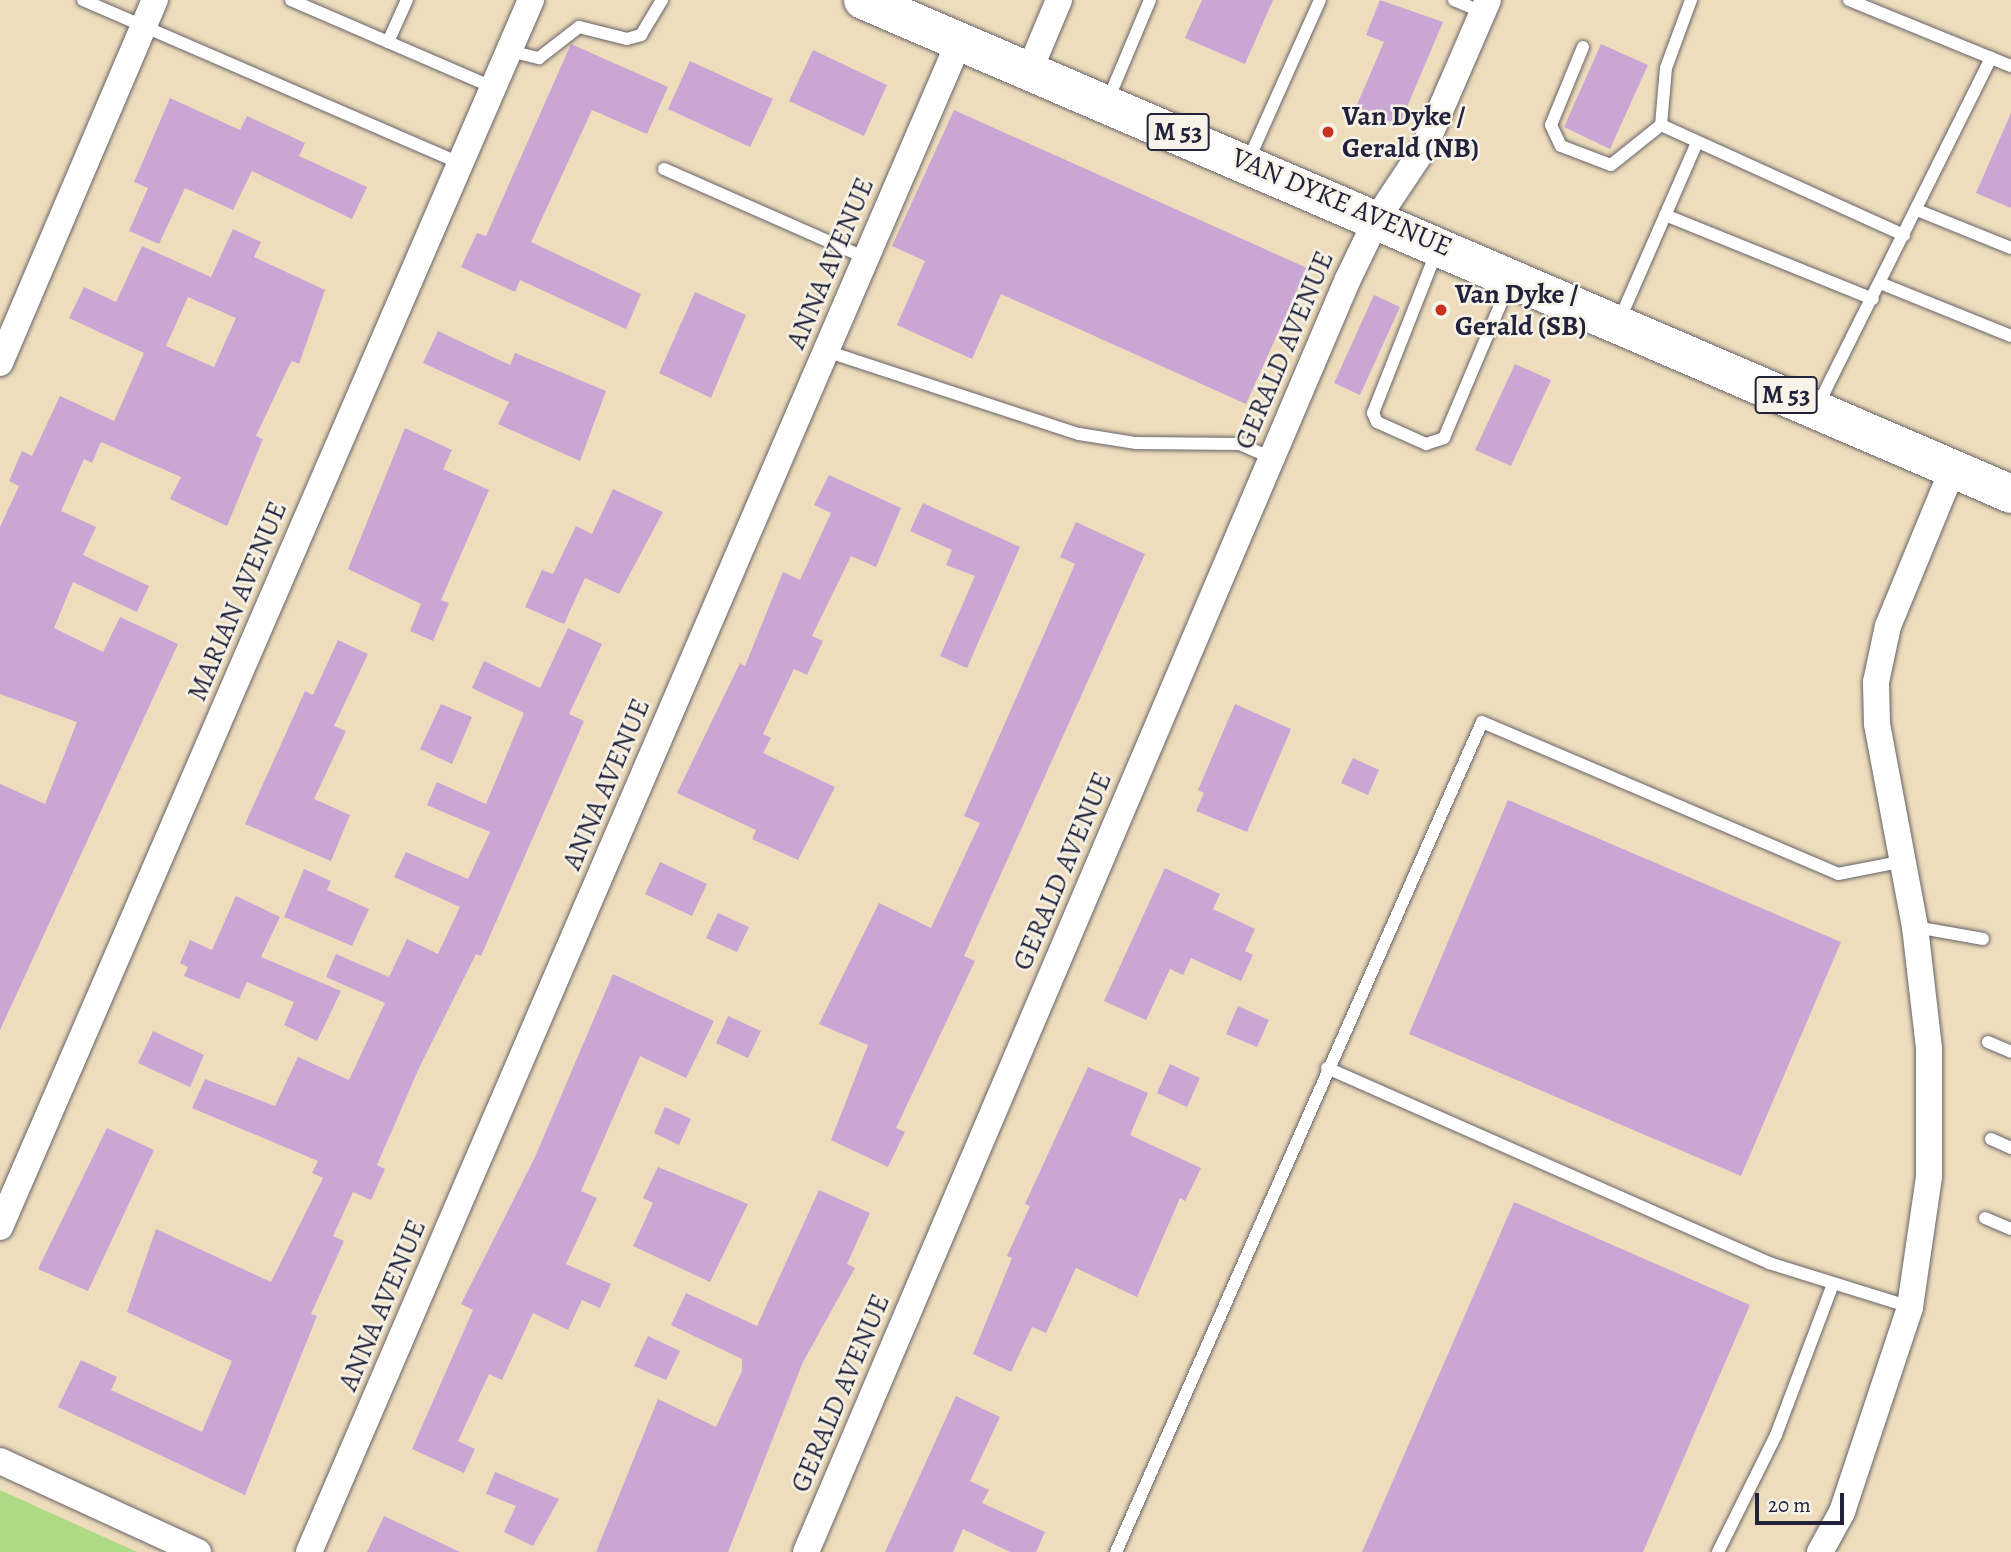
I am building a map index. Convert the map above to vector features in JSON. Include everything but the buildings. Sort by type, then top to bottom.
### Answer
[{"type":"main road","name":"VAN DYKE AVENUE","points":[[863,0],[1248,161],[1816,409],[2006,488]]},
{"type":"street","points":[[0,363],[155,0]]},
{"type":"street","name":"MARIAN AVENUE","points":[[0,1227],[531,0]]},
{"type":"street","points":[[1030,69],[1059,0]]},
{"type":"street","name":"GERALD AVENUE","points":[[806,1552],[1272,458],[1378,217],[1423,148],[1485,6]]},
{"type":"street","name":"ANNA AVENUE","points":[[309,1552],[960,40]]},
{"type":"street","points":[[1820,1552],[1842,1512],[1910,1307],[1929,1177],[1929,1048],[1915,928],[1899,862],[1876,682],[1888,626],[1953,468]]},
{"type":"street","points":[[0,1461],[198,1552]]},
{"type":"lane","points":[[83,0],[460,163]]},
{"type":"lane","points":[[290,0],[494,88]]},
{"type":"lane","points":[[388,42],[407,0]]},
{"type":"lane","points":[[510,51],[539,58],[579,27],[627,39],[641,35],[662,0]]},
{"type":"lane","points":[[1108,102],[1150,0]]},
{"type":"lane","points":[[1248,161],[1320,0]]},
{"type":"lane","points":[[1454,0],[1485,6]]},
{"type":"lane","points":[[1583,47],[1551,125],[1561,146],[1611,165],[1661,125],[1666,68],[1691,0]]},
{"type":"lane","points":[[1849,0],[2011,66]]},
{"type":"lane","points":[[1816,409],[1991,58]]},
{"type":"lane","points":[[1661,125],[1696,145],[1904,235]]},
{"type":"lane","points":[[1619,322],[1696,145]]},
{"type":"lane","points":[[664,169],[866,258]]},
{"type":"lane","points":[[1917,210],[2011,248]]},
{"type":"lane","points":[[1665,215],[1873,299]]},
{"type":"lane","points":[[1440,244],[1373,413],[1377,422],[1426,444],[1444,438],[1513,275]]},
{"type":"lane","points":[[1880,283],[2011,336]]},
{"type":"lane","points":[[826,351],[1079,434],[1136,443],[1240,444],[1272,458]]},
{"type":"lane","points":[[1116,1552],[1327,1068],[1482,722],[1838,874],[1899,862]]},
{"type":"lane","points":[[1915,928],[1983,939]]},
{"type":"lane","points":[[1988,1042],[2011,1052]]},
{"type":"lane","points":[[1327,1068],[1832,1287],[1910,1307]]},
{"type":"lane","points":[[1991,1139],[2011,1148]]},
{"type":"lane","points":[[1985,1218],[2011,1229]]},
{"type":"lane","points":[[1718,1552],[1776,1434],[1832,1287]]},
{"type":"green space","points":[[0,1490],[137,1552],[0,1552]]},
{"type":"place","name":"Van Dyke / Gerald (NB)","points":[[1328,132]]},
{"type":"place","name":"Van Dyke / Gerald (SB)","points":[[1441,310]]}]
